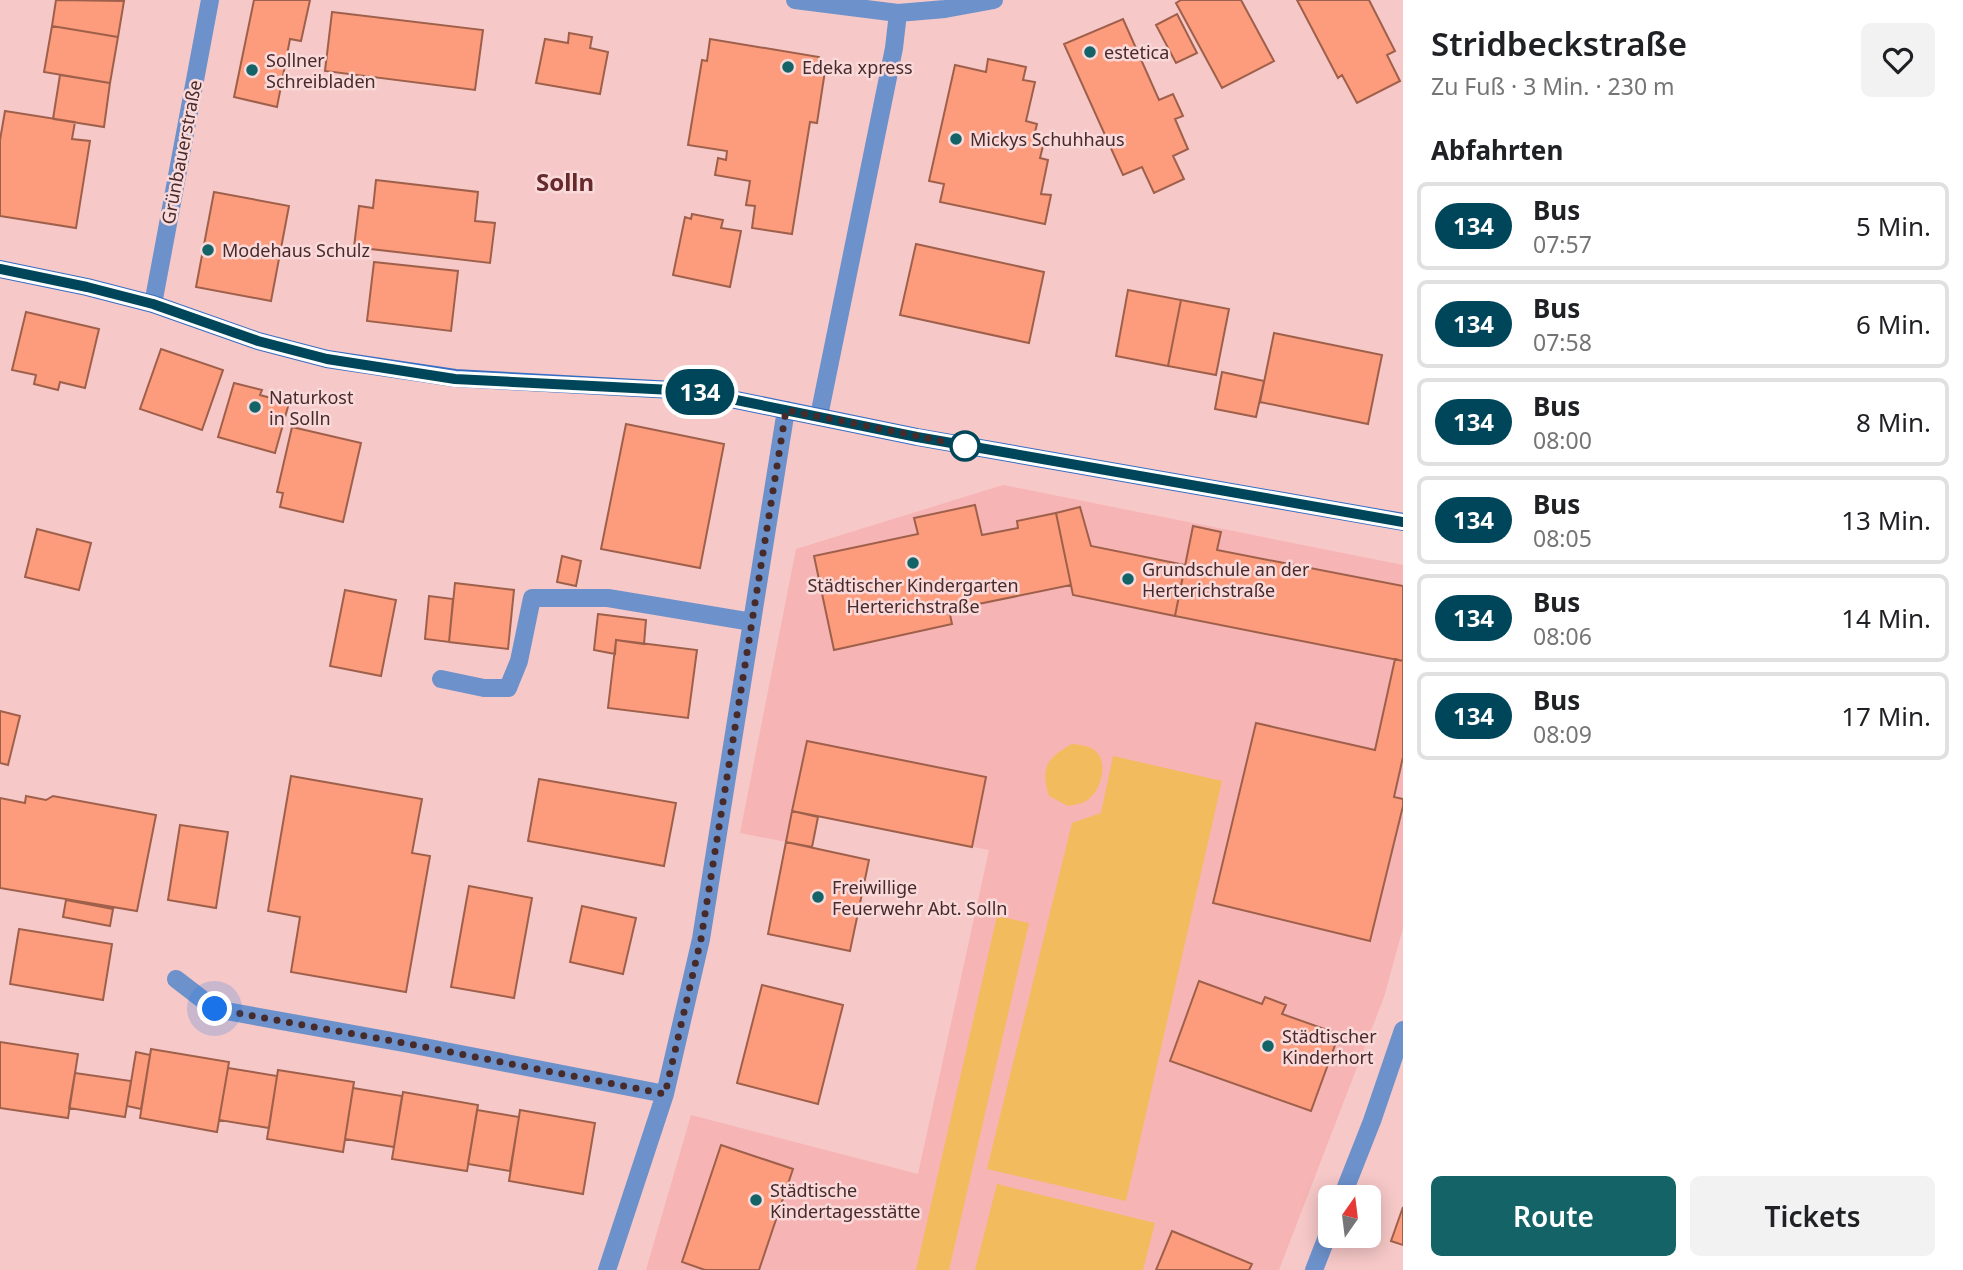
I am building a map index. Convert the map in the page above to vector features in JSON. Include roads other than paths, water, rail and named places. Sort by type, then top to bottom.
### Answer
[{"type":"main road","points":[[0,269],[153,304],[258,341],[327,359],[455,379],[692,391],[917,437],[1403,522]]},
{"type":"street","name":"Grünbauerstraße","points":[[153,304],[210,0]]},
{"type":"street","points":[[795,0],[898,13],[945,9],[995,0]]},
{"type":"street","points":[[820,416],[894,48],[898,13]]},
{"type":"street","points":[[607,1270],[665,1094],[701,939],[786,410]]},
{"type":"street","points":[[441,679],[484,688],[508,688],[519,661],[531,598],[608,598],[752,622]]},
{"type":"street","points":[[176,979],[215,1009],[665,1094]]},
{"type":"street","points":[[1347,1185],[1403,1030]]},
{"type":"street","points":[[1314,1270],[1323,1248]]},
{"type":"place","name":"estetica","points":[[1090,52]]},
{"type":"place","name":"Edeka xpress","points":[[788,67]]},
{"type":"place","name":"Sollner Schreibladen","points":[[252,70]]},
{"type":"place","name":"Mickys Schuhhaus","points":[[956,139]]},
{"type":"place","name":"Modehaus Schulz","points":[[208,250]]},
{"type":"place","name":"Naturkost in Solln","points":[[255,407]]},
{"type":"place","name":"Städtischer Kindergarten Herterichstraße","points":[[913,563]]},
{"type":"place","name":"Grundschule an der Herterichstraße","points":[[1128,579]]},
{"type":"place","name":"Freiwillige Feuerwehr Abt. Solln","points":[[818,897]]},
{"type":"place","name":"Städtischer Kinderhort","points":[[1268,1046]]},
{"type":"place","name":"Städtische Kindertagesstätte","points":[[756,1200]]},
{"type":"district","name":"Solln","points":[[565,181]]}]
